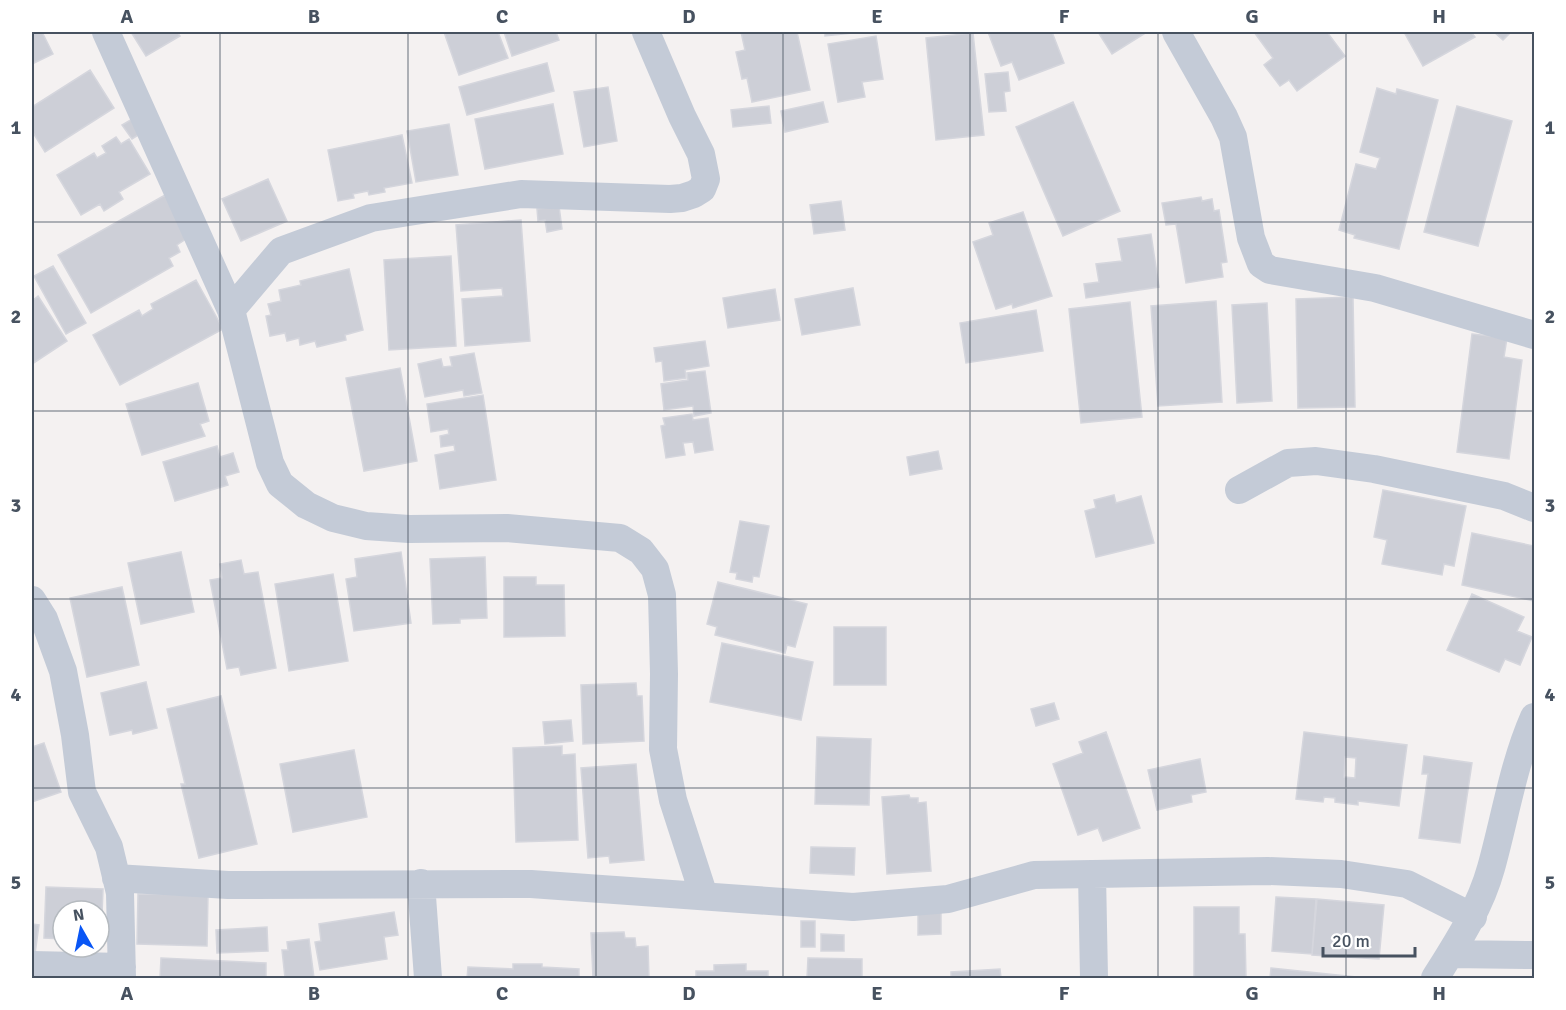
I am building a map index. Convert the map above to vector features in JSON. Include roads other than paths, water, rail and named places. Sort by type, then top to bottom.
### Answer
[{"type":"street","points":[[106,32],[231,310],[270,463],[280,484],[306,505],[333,518],[366,526],[409,529],[507,528],[620,538],[641,551],[655,569],[662,595],[663,749],[673,800],[704,896]]},
{"type":"street","points":[[231,310],[281,251],[370,218],[521,194],[670,199],[682,198],[702,189],[706,179],[701,154],[646,32]]},
{"type":"street","points":[[1176,32],[1233,137],[1251,238],[1261,264],[1270,270],[1375,288],[1534,335]]},
{"type":"street","points":[[1239,490],[1288,463],[1316,461],[1374,469],[1504,496],[1534,508]]},
{"type":"street","points":[[32,600],[44,618],[63,671],[75,735],[82,792],[109,847],[120,893],[122,973],[32,965]]},
{"type":"street","points":[[1435,978],[1473,917],[1491,869],[1501,823],[1534,717]]},
{"type":"street","points":[[116,878],[228,885],[531,884],[853,907],[948,899],[1034,875],[1268,871],[1341,874],[1407,884],[1473,917]]},
{"type":"street","points":[[1092,874],[1094,978]]},
{"type":"street","points":[[421,883],[428,978]]},
{"type":"street","points":[[1450,954],[1534,955]]}]
